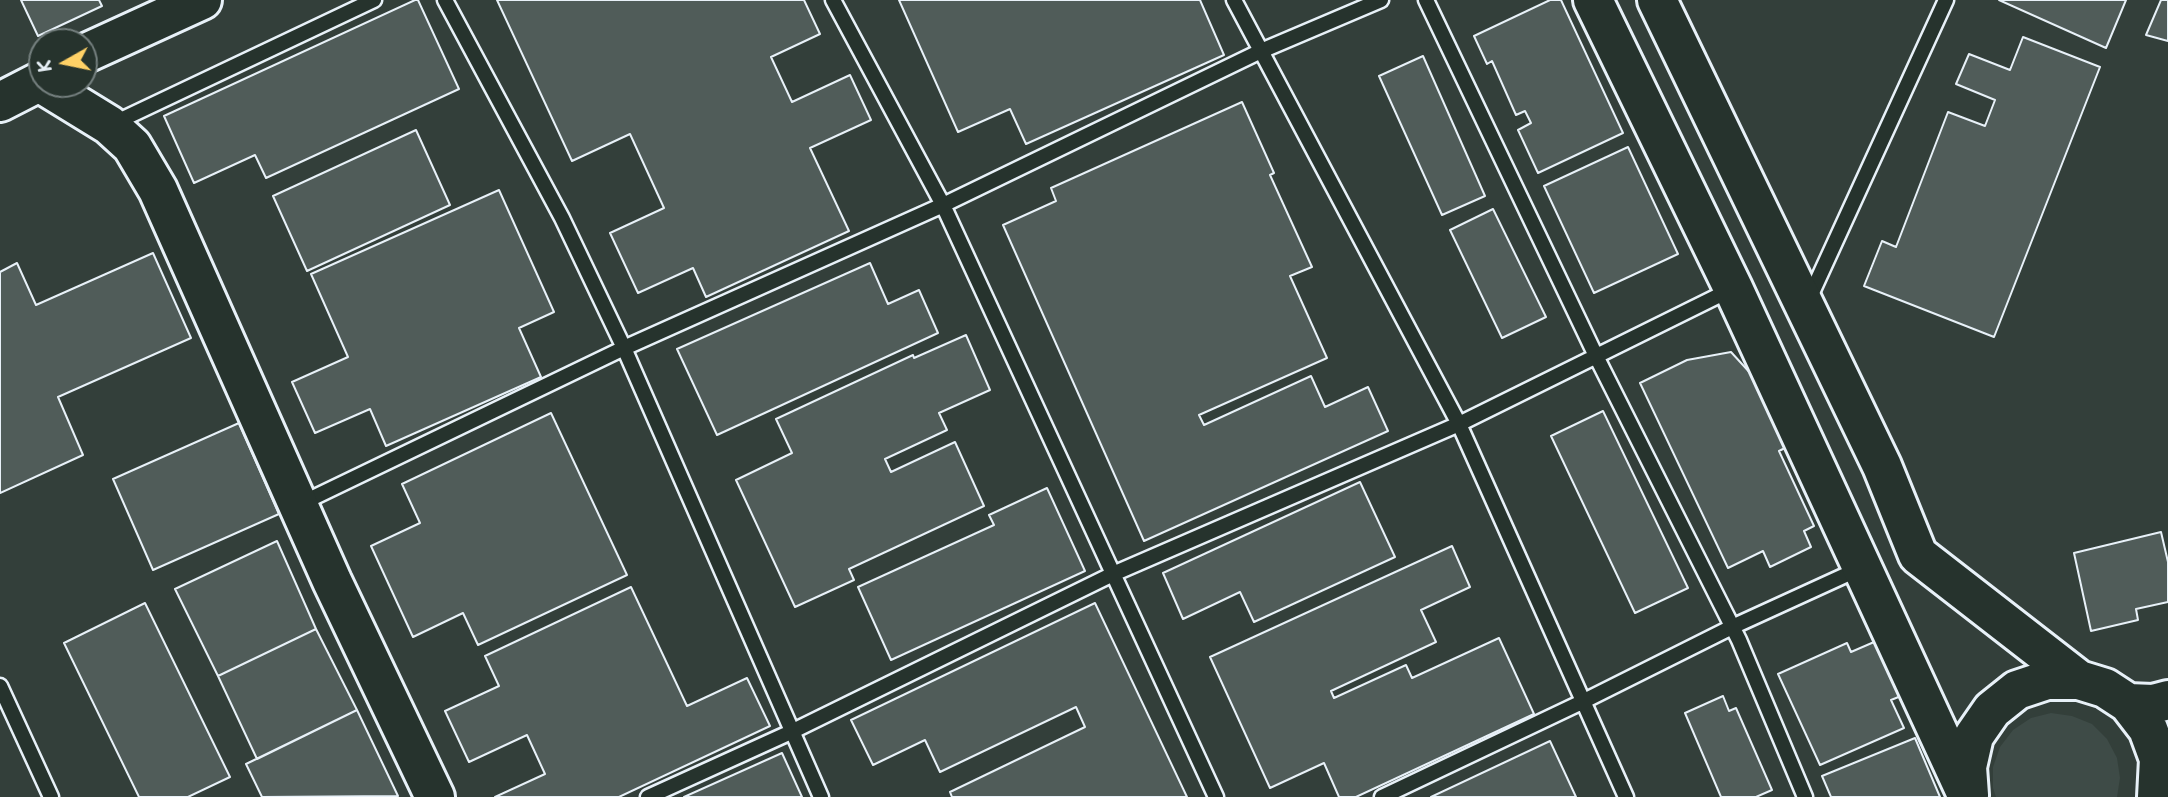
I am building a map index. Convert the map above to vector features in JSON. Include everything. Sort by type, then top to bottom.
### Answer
[{"type":"street","points":[[98,48],[202,0]]},
{"type":"street","points":[[1593,0],[1733,289],[1968,797]]},
{"type":"street","points":[[1657,0],[1882,466],[1918,555],[2079,680]]},
{"type":"street","points":[[0,102],[28,88]]},
{"type":"street","points":[[67,98],[109,125],[132,146],[158,190],[338,593],[435,797]]},
{"type":"street","points":[[1968,797],[1966,767],[1974,736],[1992,710],[2017,690],[2047,680],[2079,680],[2105,688],[2128,704],[2148,729],[2159,759],[2158,797]]},
{"type":"street","points":[[2128,704],[2154,704],[2168,700]]},
{"type":"lane","points":[[109,125],[374,0]]},
{"type":"lane","points":[[444,0],[562,218],[624,348],[821,797]]},
{"type":"lane","points":[[833,0],[943,205],[1216,797]]},
{"type":"lane","points":[[1234,0],[1459,424],[1626,797]]},
{"type":"lane","points":[[298,505],[624,348],[943,205],[1261,51],[1381,0]]},
{"type":"lane","points":[[1426,0],[1596,356],[1732,627],[1805,797]]},
{"type":"lane","points":[[1805,307],[1946,0]]},
{"type":"lane","points":[[648,797],[791,732],[1113,574],[1459,424],[1733,289]]},
{"type":"lane","points":[[1382,797],[1732,627],[1862,568]]},
{"type":"lane","points":[[0,686],[51,797]]},
{"type":"shaded area","points":[[0,0],[2168,0],[2168,797],[0,797]]},
{"type":"shaded area","points":[[2051,713],[2072,716],[2092,724],[2107,739],[2117,758],[2120,778],[2117,797],[1996,797],[1993,767],[2000,747],[2013,730],[2031,718]]},
{"type":"building","points":[[21,0],[99,0],[102,6],[55,28],[34,28]]},
{"type":"building","points":[[418,0],[459,89],[266,178],[255,155],[194,183],[164,116]]},
{"type":"building","points":[[497,0],[804,0],[820,34],[771,57],[792,102],[850,75],[871,120],[810,148],[849,231],[706,297],[693,268],[638,293],[610,233],[664,208],[630,134],[572,161]]},
{"type":"building","points":[[899,0],[1200,0],[1224,55],[1026,144],[1010,109],[958,132]]},
{"type":"building","points":[[1550,0],[1561,0],[1623,133],[1538,173],[1518,130],[1531,123],[1525,111],[1516,115],[1492,61],[1487,64],[1474,36]]},
{"type":"building","points":[[1999,0],[2126,0],[2106,48]]},
{"type":"building","points":[[2161,0],[2168,0],[2168,41],[2146,35]]},
{"type":"building","points":[[2023,37],[2100,67],[1994,337],[1864,286],[1882,241],[1896,247],[1948,112],[1985,126],[1995,100],[1956,84],[1969,54],[2010,70]]},
{"type":"building","points":[[1423,56],[1485,196],[1442,215],[1379,76]]},
{"type":"building","points":[[1242,102],[1274,173],[1270,175],[1312,267],[1290,276],[1327,358],[1199,415],[1204,425],[1311,376],[1325,407],[1368,387],[1388,431],[1144,541],[1003,225],[1056,201],[1051,188]]},
{"type":"building","points":[[416,130],[450,205],[307,271],[273,196]]},
{"type":"building","points":[[1628,147],[1678,254],[1594,293],[1544,186]]},
{"type":"building","points":[[499,190],[554,312],[519,328],[541,377],[386,446],[370,409],[315,433],[292,382],[348,357],[311,274]]},
{"type":"building","points":[[1493,209],[1546,317],[1502,338],[1450,230]]},
{"type":"building","points":[[153,253],[191,338],[58,397],[83,455],[0,493],[0,272],[17,263],[36,305]]},
{"type":"building","points":[[870,263],[888,304],[919,290],[938,333],[717,435],[677,349]]},
{"type":"building","points":[[966,335],[990,390],[939,413],[947,430],[885,459],[891,472],[955,442],[984,506],[849,569],[854,580],[795,607],[736,480],[792,453],[776,419],[913,355],[914,358]]},
{"type":"building","points":[[1731,352],[1763,387],[1791,445],[1779,451],[1814,526],[1804,531],[1811,547],[1770,567],[1763,551],[1728,568],[1640,383],[1687,360]]},
{"type":"building","points":[[1603,411],[1688,588],[1635,613],[1551,436]]},
{"type":"building","points":[[551,413],[627,575],[478,645],[463,613],[413,637],[371,546],[420,523],[402,484]]},
{"type":"building","points":[[239,423],[279,514],[153,570],[113,479]]},
{"type":"building","points":[[1360,482],[1395,557],[1254,622],[1240,592],[1183,619],[1163,573]]},
{"type":"building","points":[[1047,488],[1085,571],[891,660],[858,587],[994,525],[989,515]]},
{"type":"building","points":[[2161,532],[2168,562],[2168,602],[2136,609],[2138,620],[2091,631],[2074,553]]},
{"type":"building","points":[[277,541],[316,629],[218,676],[175,589]]},
{"type":"building","points":[[1452,546],[1470,587],[1421,610],[1436,642],[1331,691],[1334,698],[1406,665],[1412,678],[1499,638],[1534,714],[1356,797],[1339,797],[1324,763],[1270,788],[1210,657]]},
{"type":"building","points":[[631,587],[687,706],[747,678],[770,726],[619,797],[495,797],[545,774],[527,735],[469,762],[445,711],[499,686],[485,656]]},
{"type":"building","points":[[145,603],[230,777],[188,797],[139,797],[64,643]]},
{"type":"building","points":[[1095,603],[1187,797],[952,797],[950,792],[1085,727],[1076,707],[940,772],[925,740],[873,765],[851,720]]},
{"type":"building","points":[[316,629],[357,710],[257,759],[218,676]]},
{"type":"building","points":[[1881,639],[1906,694],[1891,700],[1904,728],[1820,765],[1778,674],[1847,643],[1851,652]]},
{"type":"building","points":[[1723,696],[1729,711],[1736,708],[1772,790],[1756,797],[1721,797],[1685,713]]},
{"type":"building","points":[[357,710],[398,796],[262,797],[246,764]]},
{"type":"building","points":[[1915,738],[1940,797],[1831,797],[1822,776]]},
{"type":"building","points":[[1550,741],[1576,797],[1431,797]]},
{"type":"building","points":[[782,753],[802,797],[684,797]]}]
